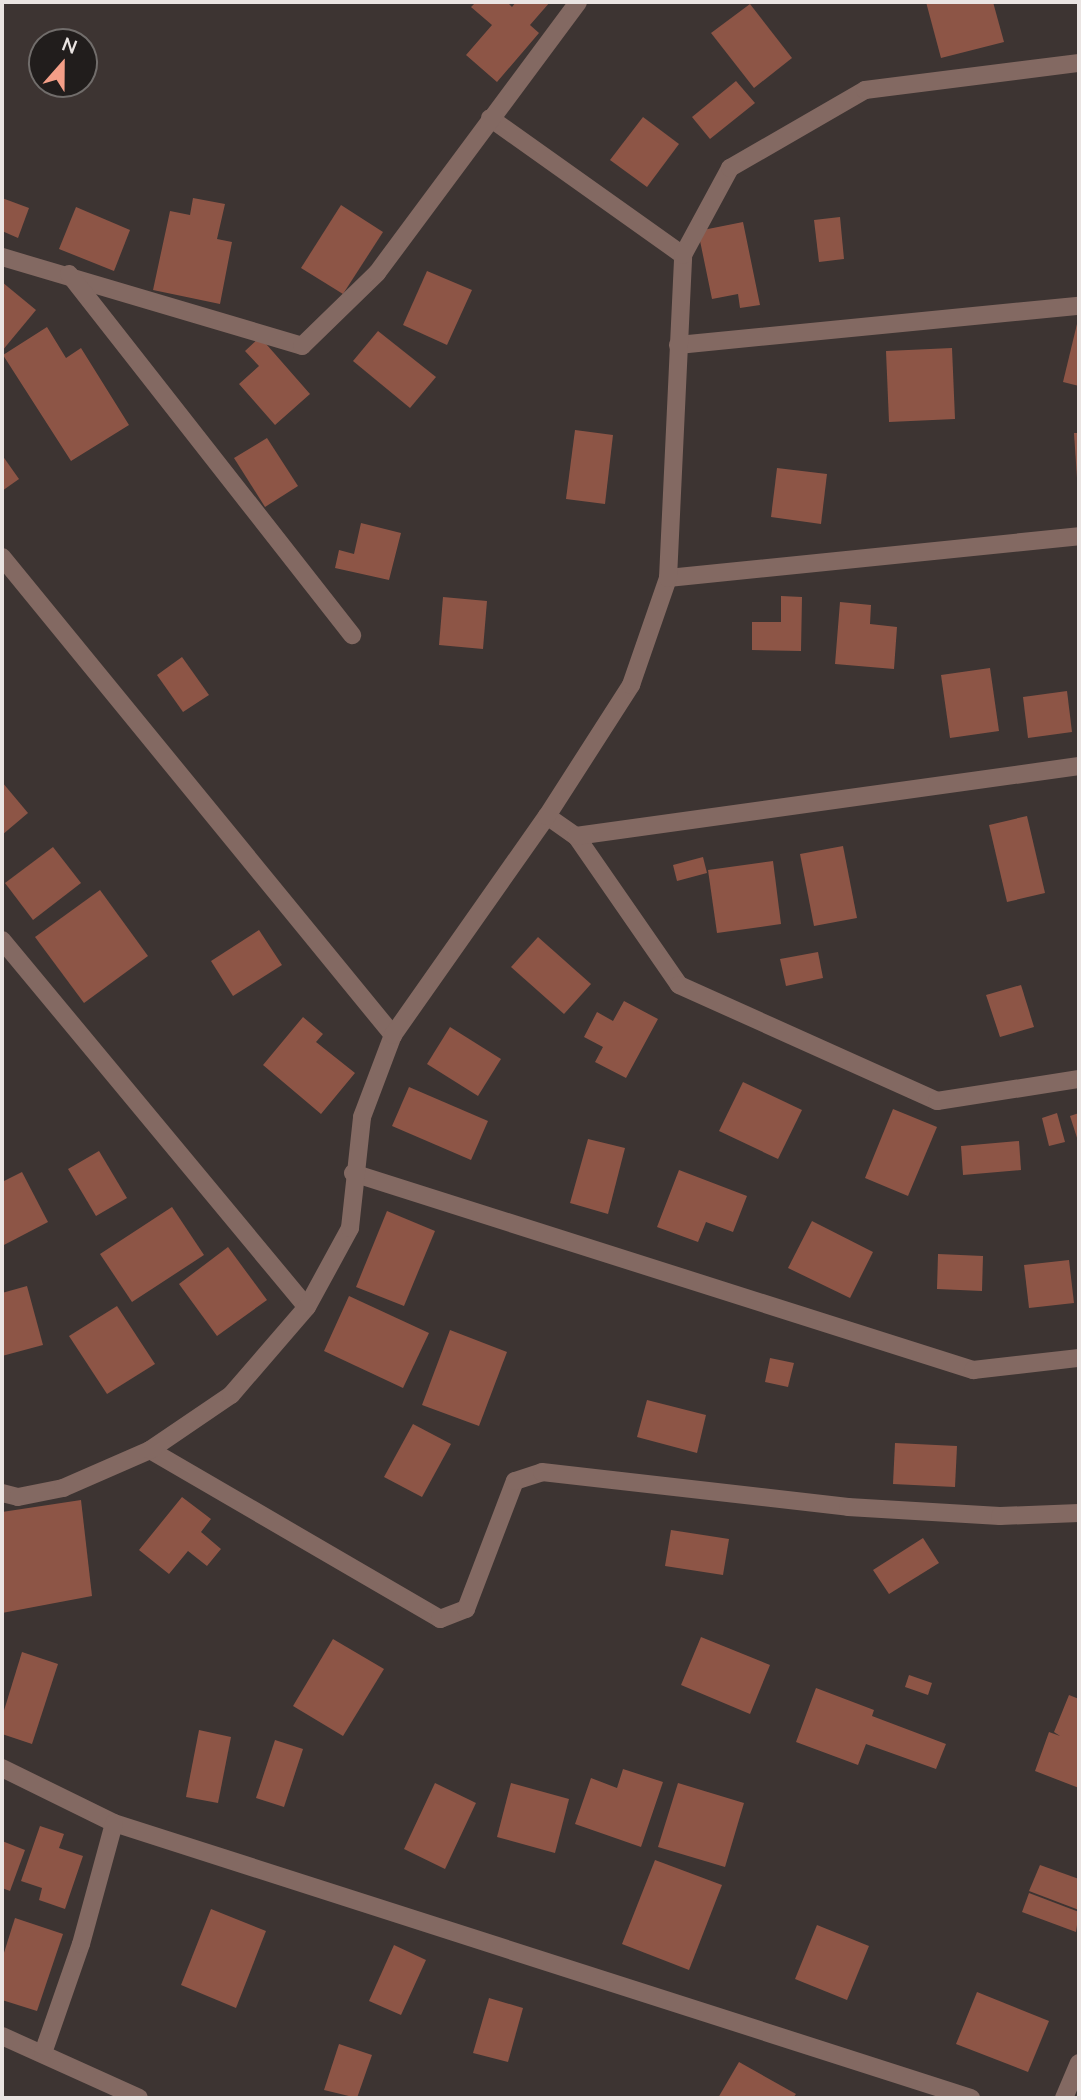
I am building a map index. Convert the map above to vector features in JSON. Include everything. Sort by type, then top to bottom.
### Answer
[{"type":"street","points":[[2,257],[69,274],[302,346],[377,273],[578,2]]},
{"type":"street","points":[[2,1493],[18,1497],[63,1488],[149,1450],[231,1395],[307,1307],[350,1228],[353,1173],[362,1117],[393,1035],[547,816],[631,685],[668,578],[683,255],[730,168],[865,90],[1079,63]]},
{"type":"street","points":[[490,118],[683,255]]},
{"type":"street","points":[[69,274],[352,635]]},
{"type":"street","points":[[678,345],[1079,306]]},
{"type":"street","points":[[668,578],[1079,536]]},
{"type":"street","points":[[2,557],[393,1035]]},
{"type":"street","points":[[576,835],[1079,766]]},
{"type":"street","points":[[547,816],[576,835],[679,985],[937,1101],[1079,1079]]},
{"type":"street","points":[[2,940],[307,1307]]},
{"type":"street","points":[[353,1173],[973,1370],[1079,1357]]},
{"type":"street","points":[[149,1450],[440,1619],[466,1608],[515,1481],[542,1472],[848,1507],[1000,1516],[1079,1513]]},
{"type":"street","points":[[2,1768],[114,1823],[971,2098]]},
{"type":"street","points":[[43,2053],[81,1944],[114,1823]]},
{"type":"street","points":[[2,2036],[135,2098]]},
{"type":"street","points":[[1064,2098],[1079,2063]]},
{"type":"building","points":[[476,2],[507,2],[512,7],[516,2],[550,2],[530,25],[539,33],[497,82],[466,55],[492,25],[471,7]]},
{"type":"building","points":[[926,2],[993,2],[1004,42],[941,58]]},
{"type":"building","points":[[750,4],[792,58],[754,88],[711,33]]},
{"type":"building","points":[[736,81],[755,103],[710,139],[692,117]]},
{"type":"building","points":[[643,117],[679,144],[647,187],[610,160]]},
{"type":"building","points":[[2,198],[29,208],[18,238],[2,231]]},
{"type":"building","points":[[193,198],[225,204],[217,239],[232,242],[220,304],[153,290],[170,211],[190,215]]},
{"type":"building","points":[[341,205],[383,232],[343,294],[301,268]]},
{"type":"building","points":[[76,207],[130,230],[114,271],[59,249]]},
{"type":"building","points":[[840,217],[844,259],[819,262],[814,220]]},
{"type":"building","points":[[743,222],[760,305],[740,308],[738,294],[712,299],[698,231]]},
{"type":"building","points":[[427,271],[472,290],[447,345],[403,325]]},
{"type":"building","points":[[2,282],[36,310],[2,351]]},
{"type":"building","points":[[1077,324],[1079,325],[1079,386],[1063,382]]},
{"type":"building","points":[[47,327],[66,358],[81,348],[129,425],[71,461],[3,355]]},
{"type":"building","points":[[378,331],[436,377],[410,408],[353,361]]},
{"type":"building","points":[[260,337],[310,394],[275,425],[239,384],[259,366],[245,351]]},
{"type":"building","points":[[952,348],[955,419],[889,422],[886,351]]},
{"type":"building","points":[[575,430],[613,435],[605,504],[566,499]]},
{"type":"building","points":[[1074,433],[1079,433],[1079,478],[1077,478]]},
{"type":"building","points":[[267,438],[298,486],[265,507],[234,458]]},
{"type":"building","points":[[2,455],[19,479],[2,491]]},
{"type":"building","points":[[777,468],[827,474],[821,524],[771,517]]},
{"type":"building","points":[[361,523],[401,533],[389,580],[335,568],[339,550],[354,554]]},
{"type":"building","points":[[781,596],[802,597],[801,651],[752,650],[752,622],[781,622]]},
{"type":"building","points":[[443,597],[487,601],[483,649],[439,645]]},
{"type":"building","points":[[840,602],[871,605],[870,624],[897,627],[894,669],[835,664]]},
{"type":"building","points":[[182,657],[209,695],[183,712],[157,675]]},
{"type":"building","points":[[990,668],[999,731],[950,738],[941,675]]},
{"type":"building","points":[[1067,691],[1072,732],[1028,738],[1023,697]]},
{"type":"building","points":[[2,782],[28,813],[2,835]]},
{"type":"building","points":[[1027,816],[1045,893],[1007,902],[989,825]]},
{"type":"building","points":[[843,846],[857,918],[814,926],[800,854]]},
{"type":"building","points":[[53,847],[81,883],[33,920],[5,883]]},
{"type":"building","points":[[703,857],[707,873],[677,881],[673,865]]},
{"type":"building","points":[[773,861],[781,924],[717,933],[708,870]]},
{"type":"building","points":[[100,890],[148,956],[84,1003],[35,937]]},
{"type":"building","points":[[259,930],[282,965],[233,996],[211,961]]},
{"type":"building","points":[[538,937],[591,984],[564,1014],[511,967]]},
{"type":"building","points":[[818,952],[823,978],[786,986],[780,959]]},
{"type":"building","points":[[1021,985],[1034,1027],[1000,1037],[986,995]]},
{"type":"building","points":[[624,1001],[658,1019],[626,1078],[595,1062],[603,1047],[584,1037],[597,1012],[613,1021]]},
{"type":"building","points":[[303,1017],[323,1034],[316,1042],[355,1073],[321,1114],[263,1065]]},
{"type":"building","points":[[450,1027],[501,1059],[478,1096],[427,1064]]},
{"type":"building","points":[[743,1082],[802,1110],[778,1159],[719,1131]]},
{"type":"building","points":[[409,1087],[488,1121],[471,1160],[392,1126]]},
{"type":"building","points":[[893,1109],[937,1127],[908,1196],[865,1178]]},
{"type":"building","points":[[1057,1113],[1065,1142],[1049,1146],[1042,1118]]},
{"type":"building","points":[[1079,1113],[1079,1144],[1070,1116]]},
{"type":"building","points":[[588,1139],[625,1148],[608,1214],[570,1203]]},
{"type":"building","points":[[1019,1141],[1021,1170],[963,1175],[961,1146]]},
{"type":"building","points":[[99,1151],[127,1198],[96,1216],[68,1169]]},
{"type":"building","points":[[679,1170],[747,1196],[733,1232],[706,1222],[698,1242],[657,1227]]},
{"type":"building","points":[[22,1172],[48,1222],[2,1246],[2,1182]]},
{"type":"building","points":[[172,1207],[204,1255],[132,1302],[100,1254]]},
{"type":"building","points":[[387,1211],[435,1231],[404,1306],[356,1287]]},
{"type":"building","points":[[812,1221],[873,1252],[850,1298],[788,1268]]},
{"type":"building","points":[[228,1247],[267,1300],[217,1336],[179,1284]]},
{"type":"building","points":[[938,1254],[983,1256],[982,1291],[937,1289]]},
{"type":"building","points":[[1069,1260],[1074,1303],[1029,1308],[1024,1265]]},
{"type":"building","points":[[27,1286],[43,1345],[2,1356],[2,1293]]},
{"type":"building","points":[[349,1296],[429,1333],[403,1388],[324,1351]]},
{"type":"building","points":[[117,1306],[155,1364],[107,1394],[69,1336]]},
{"type":"building","points":[[450,1330],[507,1352],[479,1426],[422,1405]]},
{"type":"building","points":[[770,1358],[794,1363],[788,1387],[765,1382]]},
{"type":"building","points":[[647,1400],[706,1415],[697,1453],[637,1437]]},
{"type":"building","points":[[413,1424],[451,1444],[422,1497],[384,1477]]},
{"type":"building","points":[[895,1443],[957,1446],[955,1487],[893,1484]]},
{"type":"building","points":[[182,1497],[211,1519],[201,1532],[221,1549],[207,1566],[188,1551],[169,1574],[139,1550]]},
{"type":"building","points":[[81,1500],[92,1596],[2,1613],[2,1512]]},
{"type":"building","points":[[671,1530],[729,1539],[723,1575],[665,1566]]},
{"type":"building","points":[[923,1538],[939,1563],[889,1594],[873,1570]]},
{"type":"building","points":[[701,1637],[770,1665],[750,1714],[681,1685]]},
{"type":"building","points":[[333,1639],[384,1669],[343,1736],[293,1706]]},
{"type":"building","points":[[22,1652],[58,1664],[32,1744],[2,1734],[2,1717]]},
{"type":"building","points":[[909,1675],[932,1683],[928,1695],[905,1687]]},
{"type":"building","points":[[816,1688],[874,1710],[872,1716],[946,1744],[936,1769],[866,1744],[858,1765],[796,1742]]},
{"type":"building","points":[[1069,1695],[1079,1699],[1079,1788],[1035,1771],[1049,1732],[1060,1736],[1054,1732]]},
{"type":"building","points":[[199,1730],[231,1737],[218,1803],[186,1797]]},
{"type":"building","points":[[275,1740],[303,1749],[284,1807],[256,1798]]},
{"type":"building","points":[[623,1769],[663,1782],[641,1847],[575,1824],[591,1778],[617,1788]]},
{"type":"building","points":[[435,1783],[476,1803],[445,1869],[404,1849]]},
{"type":"building","points":[[511,1783],[569,1799],[555,1853],[497,1837]]},
{"type":"building","points":[[678,1783],[744,1803],[725,1867],[658,1847]]},
{"type":"building","points":[[40,1826],[64,1834],[59,1848],[83,1856],[65,1909],[39,1900],[42,1888],[21,1881]]},
{"type":"building","points":[[2,1841],[25,1850],[10,1891],[2,1888]]},
{"type":"building","points":[[655,1860],[722,1885],[689,1970],[622,1944]]},
{"type":"building","points":[[1040,1865],[1079,1879],[1079,1910],[1029,1891]]},
{"type":"building","points":[[1029,1893],[1079,1912],[1076,1932],[1022,1912]]},
{"type":"building","points":[[211,1909],[266,1931],[236,2008],[181,1985]]},
{"type":"building","points":[[15,1918],[63,1934],[37,2011],[2,2000],[2,1959]]},
{"type":"building","points":[[817,1925],[869,1946],[847,2000],[795,1979]]},
{"type":"building","points":[[394,1945],[426,1960],[401,2015],[369,2001]]},
{"type":"building","points":[[977,1992],[1049,2021],[1028,2072],[956,2044]]},
{"type":"building","points":[[489,1998],[523,2008],[508,2062],[473,2053]]},
{"type":"building","points":[[339,2044],[372,2055],[357,2098],[324,2090]]},
{"type":"building","points":[[739,2062],[796,2094],[793,2098],[718,2098]]}]
